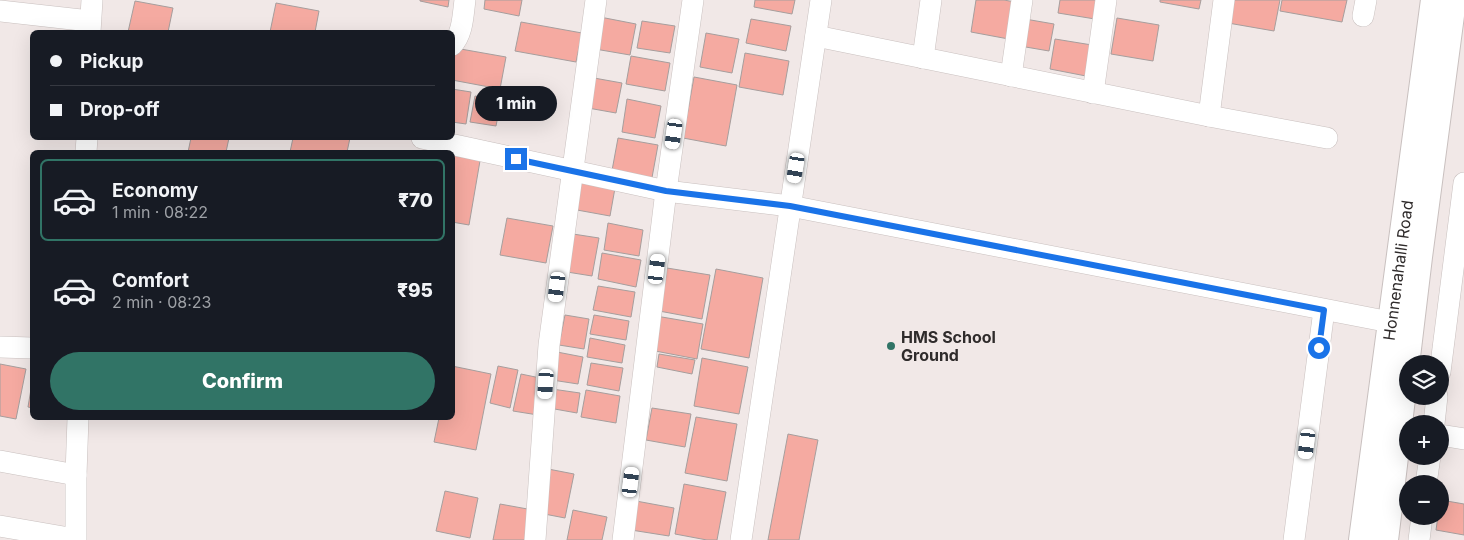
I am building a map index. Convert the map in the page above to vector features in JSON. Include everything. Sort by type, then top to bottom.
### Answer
[{"type":"street","points":[[0,11],[90,27],[92,0]]},
{"type":"street","points":[[455,43],[460,31],[464,0]]},
{"type":"street","points":[[535,540],[549,346],[596,0]]},
{"type":"street","points":[[623,540],[666,191],[693,0]]},
{"type":"street","points":[[741,540],[821,0]]},
{"type":"street","points":[[923,58],[931,0]]},
{"type":"street","points":[[1011,76],[1022,0]]},
{"type":"street","points":[[1093,93],[1106,0]]},
{"type":"street","points":[[1209,116],[1224,0]]},
{"type":"street","name":"Honnenahalli Road","points":[[1362,540],[1434,0]]},
{"type":"street","name":"Honnenahalli Road","points":[[1385,540],[1453,0]]},
{"type":"street","points":[[816,36],[1093,93],[1327,138]]},
{"type":"street","points":[[431,140],[666,191],[790,206],[1390,322]]},
{"type":"street","points":[[1442,355],[1464,183]]},
{"type":"street","points":[[1294,540],[1324,310]]},
{"type":"street","points":[[0,347],[30,348]]},
{"type":"street","points":[[0,526],[76,539],[78,420]]},
{"type":"street","points":[[1449,436],[1464,439]]},
{"type":"street","points":[[0,461],[76,475]]},
{"type":"street","points":[[1420,540],[1421,525]]},
{"type":"building","points":[[420,0],[449,0],[448,7]]},
{"type":"building","points":[[485,0],[522,0],[519,16],[484,9]]},
{"type":"building","points":[[755,0],[795,0],[792,14],[754,7]]},
{"type":"building","points":[[976,0],[1004,0],[1020,3],[1014,40],[971,32]]},
{"type":"building","points":[[1060,0],[1098,0],[1095,19],[1058,13]]},
{"type":"building","points":[[1160,0],[1201,0],[1199,9],[1160,2]]},
{"type":"building","points":[[1232,0],[1280,0],[1274,31],[1228,23]]},
{"type":"building","points":[[1282,0],[1347,0],[1342,22],[1280,11]]},
{"type":"building","points":[[135,1],[173,8],[168,30],[128,30]]},
{"type":"building","points":[[276,3],[319,11],[315,30],[270,30]]},
{"type":"building","points":[[600,17],[636,24],[630,55],[595,49]]},
{"type":"building","points":[[1117,18],[1159,25],[1153,61],[1111,54]]},
{"type":"building","points":[[751,19],[791,26],[786,51],[746,43]]},
{"type":"building","points":[[1025,19],[1054,24],[1049,51],[1020,46]]},
{"type":"building","points":[[642,21],[675,26],[670,53],[637,48]]},
{"type":"building","points":[[521,22],[582,33],[576,62],[515,51]]},
{"type":"building","points":[[706,33],[739,39],[732,73],[700,67]]},
{"type":"building","points":[[1055,39],[1092,45],[1086,76],[1050,69]]},
{"type":"building","points":[[455,48],[506,57],[500,89],[455,81]]},
{"type":"building","points":[[745,53],[789,61],[783,95],[739,87]]},
{"type":"building","points":[[631,56],[670,63],[665,91],[626,84]]},
{"type":"building","points":[[694,77],[737,85],[726,146],[683,138]]},
{"type":"building","points":[[594,78],[622,83],[616,113],[588,108]]},
{"type":"building","points":[[455,89],[471,92],[466,124],[455,122]]},
{"type":"building","points":[[475,96],[501,100],[496,126],[470,122]]},
{"type":"building","points":[[627,99],[661,106],[655,138],[622,132]]},
{"type":"building","points":[[618,138],[658,145],[651,183],[611,176]]},
{"type":"building","points":[[191,140],[229,140],[226,150],[188,150]]},
{"type":"building","points":[[293,140],[350,140],[347,150],[290,150]]},
{"type":"building","points":[[455,151],[481,155],[469,225],[455,223]]},
{"type":"building","points":[[581,183],[615,188],[610,216],[577,210]]},
{"type":"building","points":[[507,218],[553,226],[546,263],[500,255]]},
{"type":"building","points":[[608,223],[643,230],[639,256],[604,250]]},
{"type":"building","points":[[573,234],[599,238],[592,276],[567,272]]},
{"type":"building","points":[[602,253],[641,260],[636,287],[598,279]]},
{"type":"building","points":[[667,268],[710,275],[702,319],[659,311]]},
{"type":"building","points":[[716,269],[763,278],[749,358],[701,349]]},
{"type":"building","points":[[598,286],[635,292],[631,317],[593,310]]},
{"type":"building","points":[[565,315],[589,319],[584,349],[559,345]]},
{"type":"building","points":[[594,315],[629,321],[626,340],[590,334]]},
{"type":"building","points":[[656,316],[703,324],[697,359],[650,350]]},
{"type":"building","points":[[590,338],[625,345],[622,363],[587,357]]},
{"type":"building","points":[[557,352],[583,357],[578,384],[552,380]]},
{"type":"building","points":[[659,354],[695,360],[692,374],[657,367]]},
{"type":"building","points":[[702,358],[748,367],[739,414],[694,406]]},
{"type":"building","points":[[591,363],[623,368],[619,391],[587,385]]},
{"type":"building","points":[[0,364],[26,369],[16,419],[0,416]]},
{"type":"building","points":[[498,366],[518,370],[510,408],[490,403]]},
{"type":"building","points":[[455,367],[491,374],[476,450],[434,442],[439,420],[455,420]]},
{"type":"building","points":[[521,374],[545,379],[538,415],[513,411]]},
{"type":"building","points":[[552,389],[580,393],[577,413],[549,408]]},
{"type":"building","points":[[586,390],[620,396],[616,423],[581,417]]},
{"type":"building","points":[[652,408],[691,414],[685,447],[646,440]]},
{"type":"building","points":[[696,417],[737,424],[727,481],[685,473]]},
{"type":"building","points":[[788,434],[818,440],[799,540],[768,540]]},
{"type":"building","points":[[543,468],[574,474],[565,518],[534,512]]},
{"type":"building","points":[[684,484],[726,492],[717,540],[675,534]]},
{"type":"building","points":[[445,491],[478,498],[470,538],[436,531]]},
{"type":"building","points":[[636,501],[674,508],[669,536],[631,530]]},
{"type":"building","points":[[1449,501],[1464,504],[1464,535],[1436,530],[1437,525],[1449,525]]},
{"type":"building","points":[[500,504],[533,510],[527,540],[493,540]]},
{"type":"building","points":[[573,510],[607,517],[602,540],[567,540]]},
{"type":"place","name":"HMS School Ground","points":[[891,346]]},
{"type":"route","points":[[516,159],[666,191],[790,206],[1324,310],[1319,348]]}]
